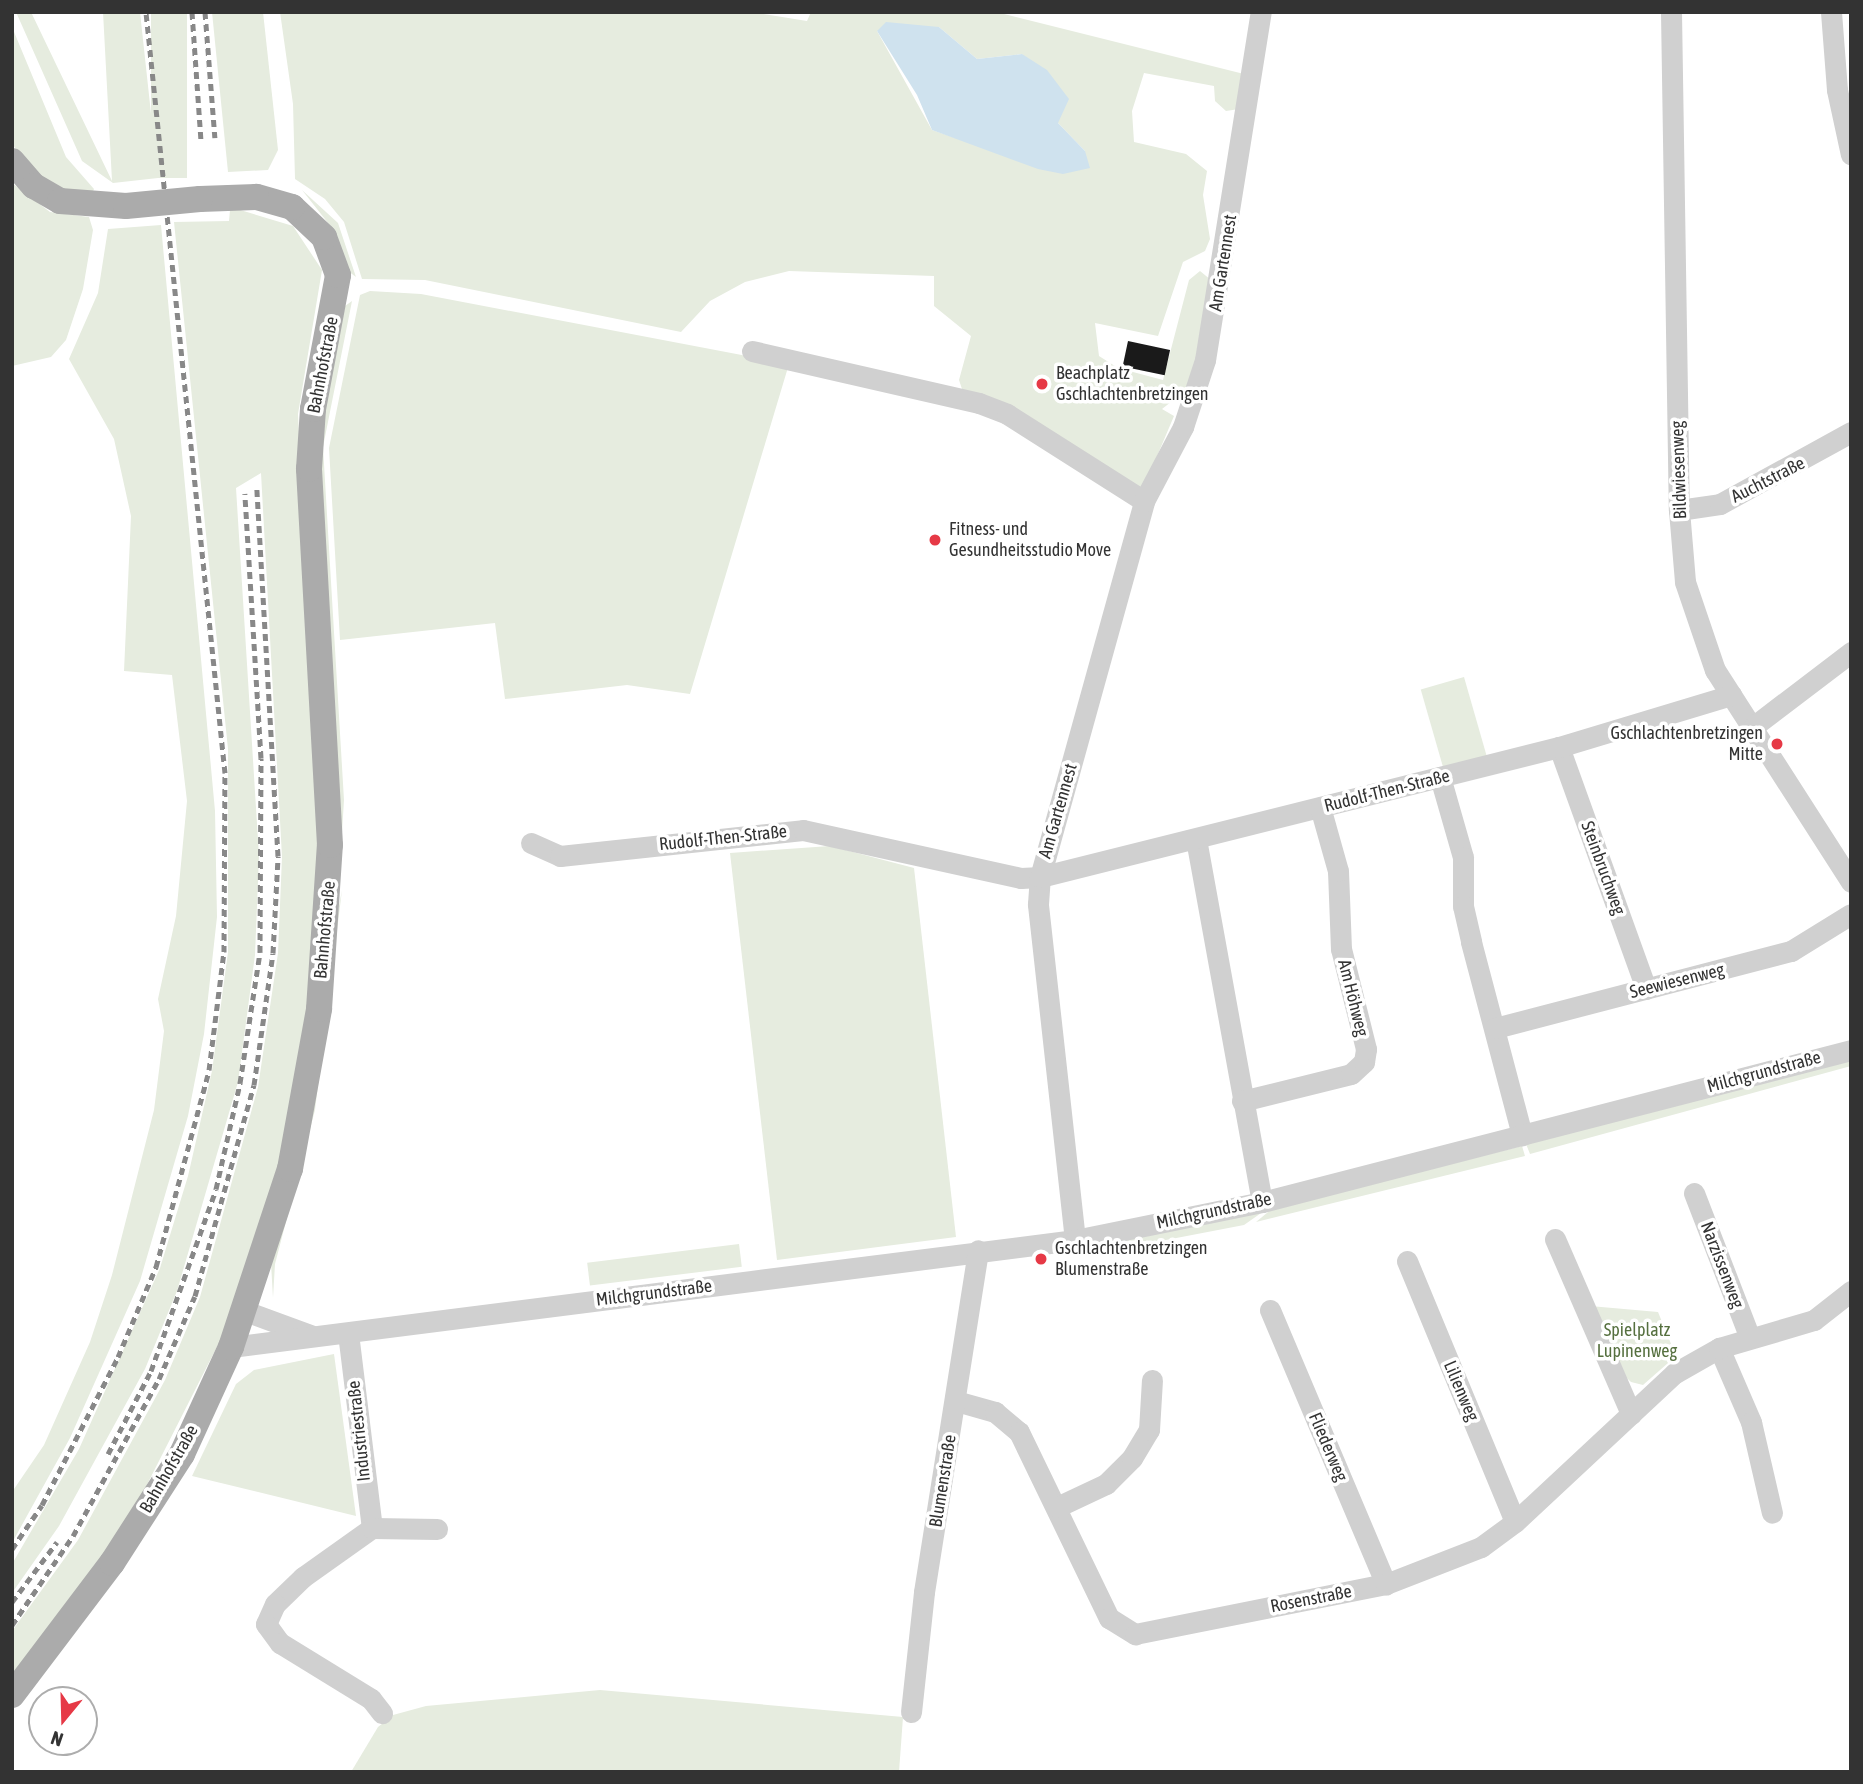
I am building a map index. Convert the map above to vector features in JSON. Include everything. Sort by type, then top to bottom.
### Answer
[{"type":"main road","name":"Bahnhofstraße","points":[[12,161],[33,186],[60,201],[89,208],[256,197],[292,207],[324,237],[338,275],[313,409],[309,469],[330,845],[326,928],[319,1009],[292,1158],[245,1311],[182,1454],[112,1563],[14,1693]]},
{"type":"street","name":"Am Gartennest","points":[[1040,877],[1144,501],[1183,427],[1205,360],[1261,12]]},
{"type":"street","name":"Bildwiesenweg","points":[[1671,12],[1679,510],[1685,582],[1715,670],[1754,726],[1851,883]]},
{"type":"street","points":[[1831,12],[1837,90],[1851,155]]},
{"type":"street","points":[[752,351],[979,403],[1006,414],[1144,501]]},
{"type":"street","name":"Auchtstraße","points":[[1679,510],[1720,504],[1851,432]]},
{"type":"street","points":[[1754,726],[1851,652]]},
{"type":"street","name":"Rudolf-Then-Straße","points":[[531,843],[560,856],[803,830],[1021,878],[1040,877],[1559,747],[1731,695]]},
{"type":"street","name":"Steinbruchweg","points":[[1559,747],[1646,989]]},
{"type":"street","points":[[1440,777],[1463,857],[1466,918],[1522,1135]]},
{"type":"street","name":"Am Höhweg","points":[[1242,1101],[1351,1074],[1364,1062],[1366,1049],[1341,948],[1338,871],[1320,807]]},
{"type":"street","points":[[1196,839],[1262,1202]]},
{"type":"street","points":[[1040,877],[1038,904],[1075,1240]]},
{"type":"street","name":"Seewiesenweg","points":[[1495,1028],[1791,951],[1851,914]]},
{"type":"street","name":"Milchgrundstraße","points":[[231,1347],[978,1250],[1075,1240],[1262,1202],[1851,1049]]},
{"type":"street","name":"Narzissenweg","points":[[1694,1193],[1750,1338]]},
{"type":"street","points":[[1555,1239],[1631,1414]]},
{"type":"street","name":"Blumenstraße","points":[[911,1712],[924,1592],[978,1250]]},
{"type":"street","name":"Lilienweg","points":[[1407,1261],[1516,1522]]},
{"type":"street","name":"Rosenstraße","points":[[956,1401],[995,1412],[1019,1432],[1109,1618],[1135,1634],[1386,1584],[1481,1547],[1516,1522],[1675,1373],[1719,1348],[1814,1320],[1851,1291]]},
{"type":"street","name":"Fliederweg","points":[[1270,1310],[1386,1584]]},
{"type":"street","name":"Milchgrundstraße","points":[[245,1311],[315,1337]]},
{"type":"street","name":"Industriestraße","points":[[348,1333],[372,1528]]},
{"type":"street","points":[[1719,1348],[1751,1422],[1772,1513]]},
{"type":"street","points":[[1057,1507],[1106,1483],[1132,1458],[1149,1430],[1152,1380]]},
{"type":"street","points":[[382,1713],[372,1699],[280,1643],[266,1624],[275,1604],[303,1577],[372,1528],[437,1529]]},
{"type":"green space","points":[[16,12],[31,12],[112,181],[103,12],[140,12],[158,178],[113,183],[82,161]]},
{"type":"green space","points":[[151,12],[187,12],[187,178],[151,178]]},
{"type":"green space","points":[[212,12],[263,12],[278,150],[268,170],[228,172]]},
{"type":"green space","points":[[280,12],[751,12],[807,21],[811,12],[996,12],[1244,74],[1239,109],[1226,111],[1215,101],[1214,86],[1144,73],[1132,111],[1134,142],[1186,154],[1207,171],[1203,195],[1210,239],[1205,251],[1183,262],[1158,336],[1095,323],[1099,356],[1118,368],[1163,380],[1189,280],[1200,271],[1211,280],[1190,387],[1162,409],[1174,416],[1144,487],[1130,488],[963,392],[959,380],[971,336],[934,306],[934,276],[789,271],[745,282],[710,301],[681,332],[425,280],[362,279],[344,222],[325,199],[295,179],[293,104]],"holes":[[[939,27],[977,59],[1022,54],[1058,123],[1085,151],[973,144],[932,130],[877,31]]]},
{"type":"green space","points":[[12,27],[66,157],[94,189],[90,198],[49,184],[25,164],[12,143]]},
{"type":"green space","points":[[12,183],[50,212],[89,217],[93,230],[83,289],[66,340],[51,357],[12,366]]},
{"type":"green space","points":[[302,190],[338,223],[356,277],[348,271],[332,228]]},
{"type":"green space","points":[[237,209],[293,226],[322,270],[298,414],[321,885],[309,1009],[277,1177],[227,1327],[125,1528],[12,1680],[12,1631],[78,1540],[165,1380],[200,1297],[258,1087],[278,953],[282,857],[261,473],[236,488],[259,856],[255,955],[238,1082],[177,1291],[145,1369],[59,1526],[12,1593],[12,1564],[79,1449],[160,1268],[188,1176],[212,1071],[228,952],[228,749],[174,222],[229,221],[230,210]]},
{"type":"green space","points":[[161,225],[215,811],[217,917],[204,1034],[188,1116],[140,1281],[70,1438],[12,1543],[12,1492],[44,1445],[90,1342],[112,1275],[154,1110],[164,1031],[158,999],[176,916],[187,801],[172,675],[124,671],[131,516],[114,439],[69,359],[98,293],[108,229]]},
{"type":"green space","points":[[370,291],[421,294],[789,364],[690,694],[627,685],[505,699],[495,623],[340,640],[329,448],[360,295]]},
{"type":"green space","points":[[352,301],[323,447],[344,800],[339,882],[318,446],[345,306]]},
{"type":"green space","points":[[1464,677],[1487,756],[1443,768],[1421,689]]},
{"type":"green space","points":[[830,846],[914,868],[956,1237],[777,1260],[730,853]]},
{"type":"green space","points":[[342,890],[315,1110],[275,1264],[273,1298],[271,1263]]},
{"type":"green space","points":[[1851,1060],[1851,1066],[1530,1154],[1526,1144]]},
{"type":"green space","points":[[1522,1146],[1525,1156],[1256,1222],[1273,1208]]},
{"type":"green space","points":[[1264,1211],[1244,1225],[1088,1255],[1086,1247]]},
{"type":"green space","points":[[739,1244],[742,1267],[590,1285],[587,1263]]},
{"type":"green space","name":"Spielplatz Lupinenweg","points":[[1590,1306],[1658,1312],[1676,1356],[1643,1385],[1631,1382],[1614,1366]]},
{"type":"green space","points":[[334,1354],[356,1516],[192,1476],[236,1384],[254,1370]]},
{"type":"green space","points":[[600,1690],[903,1717],[899,1772],[351,1772],[378,1727],[393,1715],[426,1706]]},
{"type":"water","points":[[886,22],[939,27],[977,59],[1022,54],[1047,70],[1069,99],[1058,123],[1085,151],[1090,168],[1063,174],[1038,169],[932,130],[917,95],[877,31]]},
{"type":"building","points":[[1128,341],[1170,350],[1165,375],[1123,366]]},
{"type":"railway","points":[[12,1549],[42,1505],[118,1357],[156,1267],[209,1070],[224,952],[225,773],[146,12]]},
{"type":"railway","points":[[192,12],[201,140]]},
{"type":"railway","points":[[205,12],[215,138]]},
{"type":"railway","points":[[12,1625],[73,1536],[159,1379],[195,1296],[254,1085],[273,953],[278,856],[257,489]]},
{"type":"railway","points":[[108,1454],[151,1371],[216,1189],[240,1083],[260,952],[261,758],[245,493]]},
{"type":"railway","points":[[12,1602],[57,1542]]},
{"type":"place","name":"Beachplatz Gschlachtenbretzingen","points":[[1042,384]]},
{"type":"place","name":"Fitness- und Gesundheitsstudio Move","points":[[935,540]]},
{"type":"place","name":"Gschlachtenbretzingen Mitte","points":[[1777,744]]},
{"type":"place","name":"Gschlachtenbretzingen Blumenstraße","points":[[1041,1259]]}]
